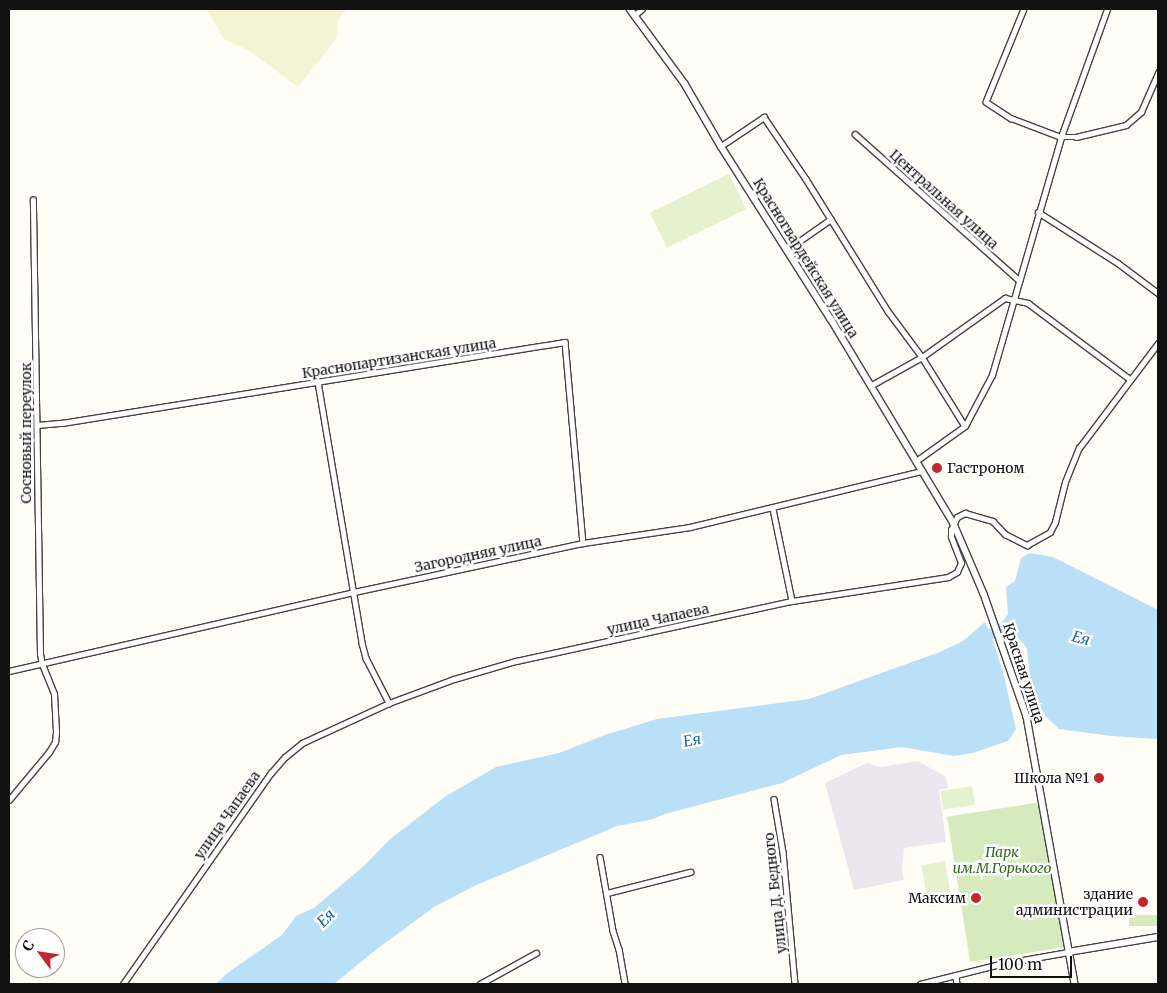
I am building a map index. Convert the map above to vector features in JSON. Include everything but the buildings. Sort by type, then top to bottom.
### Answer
[{"type":"street","name":"Красногвардейская улица","points":[[630,9],[685,84],[788,249],[954,524]]},
{"type":"street","points":[[635,15],[642,9]]},
{"type":"street","points":[[1024,9],[986,102],[1011,118],[1061,137],[1076,137],[1126,125],[1141,112],[1158,73]]},
{"type":"street","points":[[916,461],[965,426],[992,376],[1061,137],[1107,9]]},
{"type":"street","points":[[722,146],[764,116],[888,311],[922,357],[965,426]]},
{"type":"street","name":"Центральная улица","points":[[855,134],[1019,280]]},
{"type":"street","name":"Сосновый переулок","points":[[33,200],[39,629],[42,665]]},
{"type":"street","points":[[1038,212],[1118,263],[1158,293]]},
{"type":"street","points":[[788,249],[830,219]]},
{"type":"street","points":[[870,386],[922,357],[1006,298],[1028,303],[1130,379]]},
{"type":"street","name":"Краснопартизанская улица","points":[[37,425],[72,422],[565,342],[583,543]]},
{"type":"street","points":[[954,524],[957,517],[965,513],[993,521],[1005,534],[1027,545],[1050,532],[1056,522],[1065,482],[1079,448],[1158,343]]},
{"type":"street","points":[[318,382],[366,658],[389,703]]},
{"type":"street","name":"Загородняя улица","points":[[9,672],[354,592],[583,543],[690,527],[772,509],[921,471]]},
{"type":"street","points":[[772,509],[792,601]]},
{"type":"street","name":"улица Чапаева","points":[[123,984],[271,773],[285,757],[302,743],[389,703],[454,679],[516,661],[792,601],[937,580],[957,572],[961,563],[951,538],[954,524]]},
{"type":"street","name":"Красная улица","points":[[954,524],[984,594],[1027,717],[1075,984]]},
{"type":"street","points":[[9,800],[49,752],[55,742],[54,694],[42,665]]},
{"type":"street","name":"улица Д. Бедного","points":[[774,800],[784,852],[796,984]]},
{"type":"street","points":[[600,857],[613,931],[620,949],[625,984]]},
{"type":"street","points":[[607,894],[690,872]]},
{"type":"street","points":[[920,984],[1000,964],[1158,936]]},
{"type":"street","points":[[480,984],[536,953]]},
{"type":"street","points":[[956,975],[957,984]]},
{"type":"shaded area","points":[[206,9],[347,9],[338,19],[337,38],[298,87],[248,50],[224,39]]},
{"type":"shaded area","points":[[918,761],[946,777],[948,788],[939,790],[946,842],[904,848],[902,871],[904,880],[854,890],[825,783],[867,763],[880,767]]},
{"type":"green space","points":[[729,174],[746,209],[667,248],[650,213]]},
{"type":"green space","points":[[972,786],[975,805],[943,810],[940,791]]},
{"type":"green space","name":"Парк им.М.Горького","points":[[1041,802],[1064,947],[970,962],[947,817]]},
{"type":"green space","points":[[945,861],[952,902],[929,907],[921,865]]},
{"type":"green space","points":[[1129,915],[1158,915],[1158,926],[1129,926]]},
{"type":"water","points":[[1030,553],[1053,557],[1158,610],[1158,739],[1112,736],[1059,729],[1046,717],[1036,699],[1030,680],[1027,648],[1015,634],[1007,633],[1002,622],[1008,614],[1006,587],[1015,581],[1021,558]]},
{"type":"water","points":[[985,622],[991,634],[1003,672],[1016,729],[1008,741],[973,753],[954,756],[902,747],[841,755],[782,783],[665,814],[650,820],[617,826],[474,886],[434,907],[373,952],[334,984],[216,984],[226,974],[282,935],[296,916],[314,908],[365,865],[389,840],[446,796],[496,767],[559,753],[605,735],[657,719],[809,699],[940,652],[963,641]]},
{"type":"waterway","name":"Ея","points":[[981,640],[1015,620]]},
{"type":"place","name":"Гастроном","points":[[937,468]]},
{"type":"place","name":"Школа №1","points":[[1099,778]]},
{"type":"place","name":"Максим","points":[[976,898]]},
{"type":"place","name":"здание администрации","points":[[1143,902]]}]
